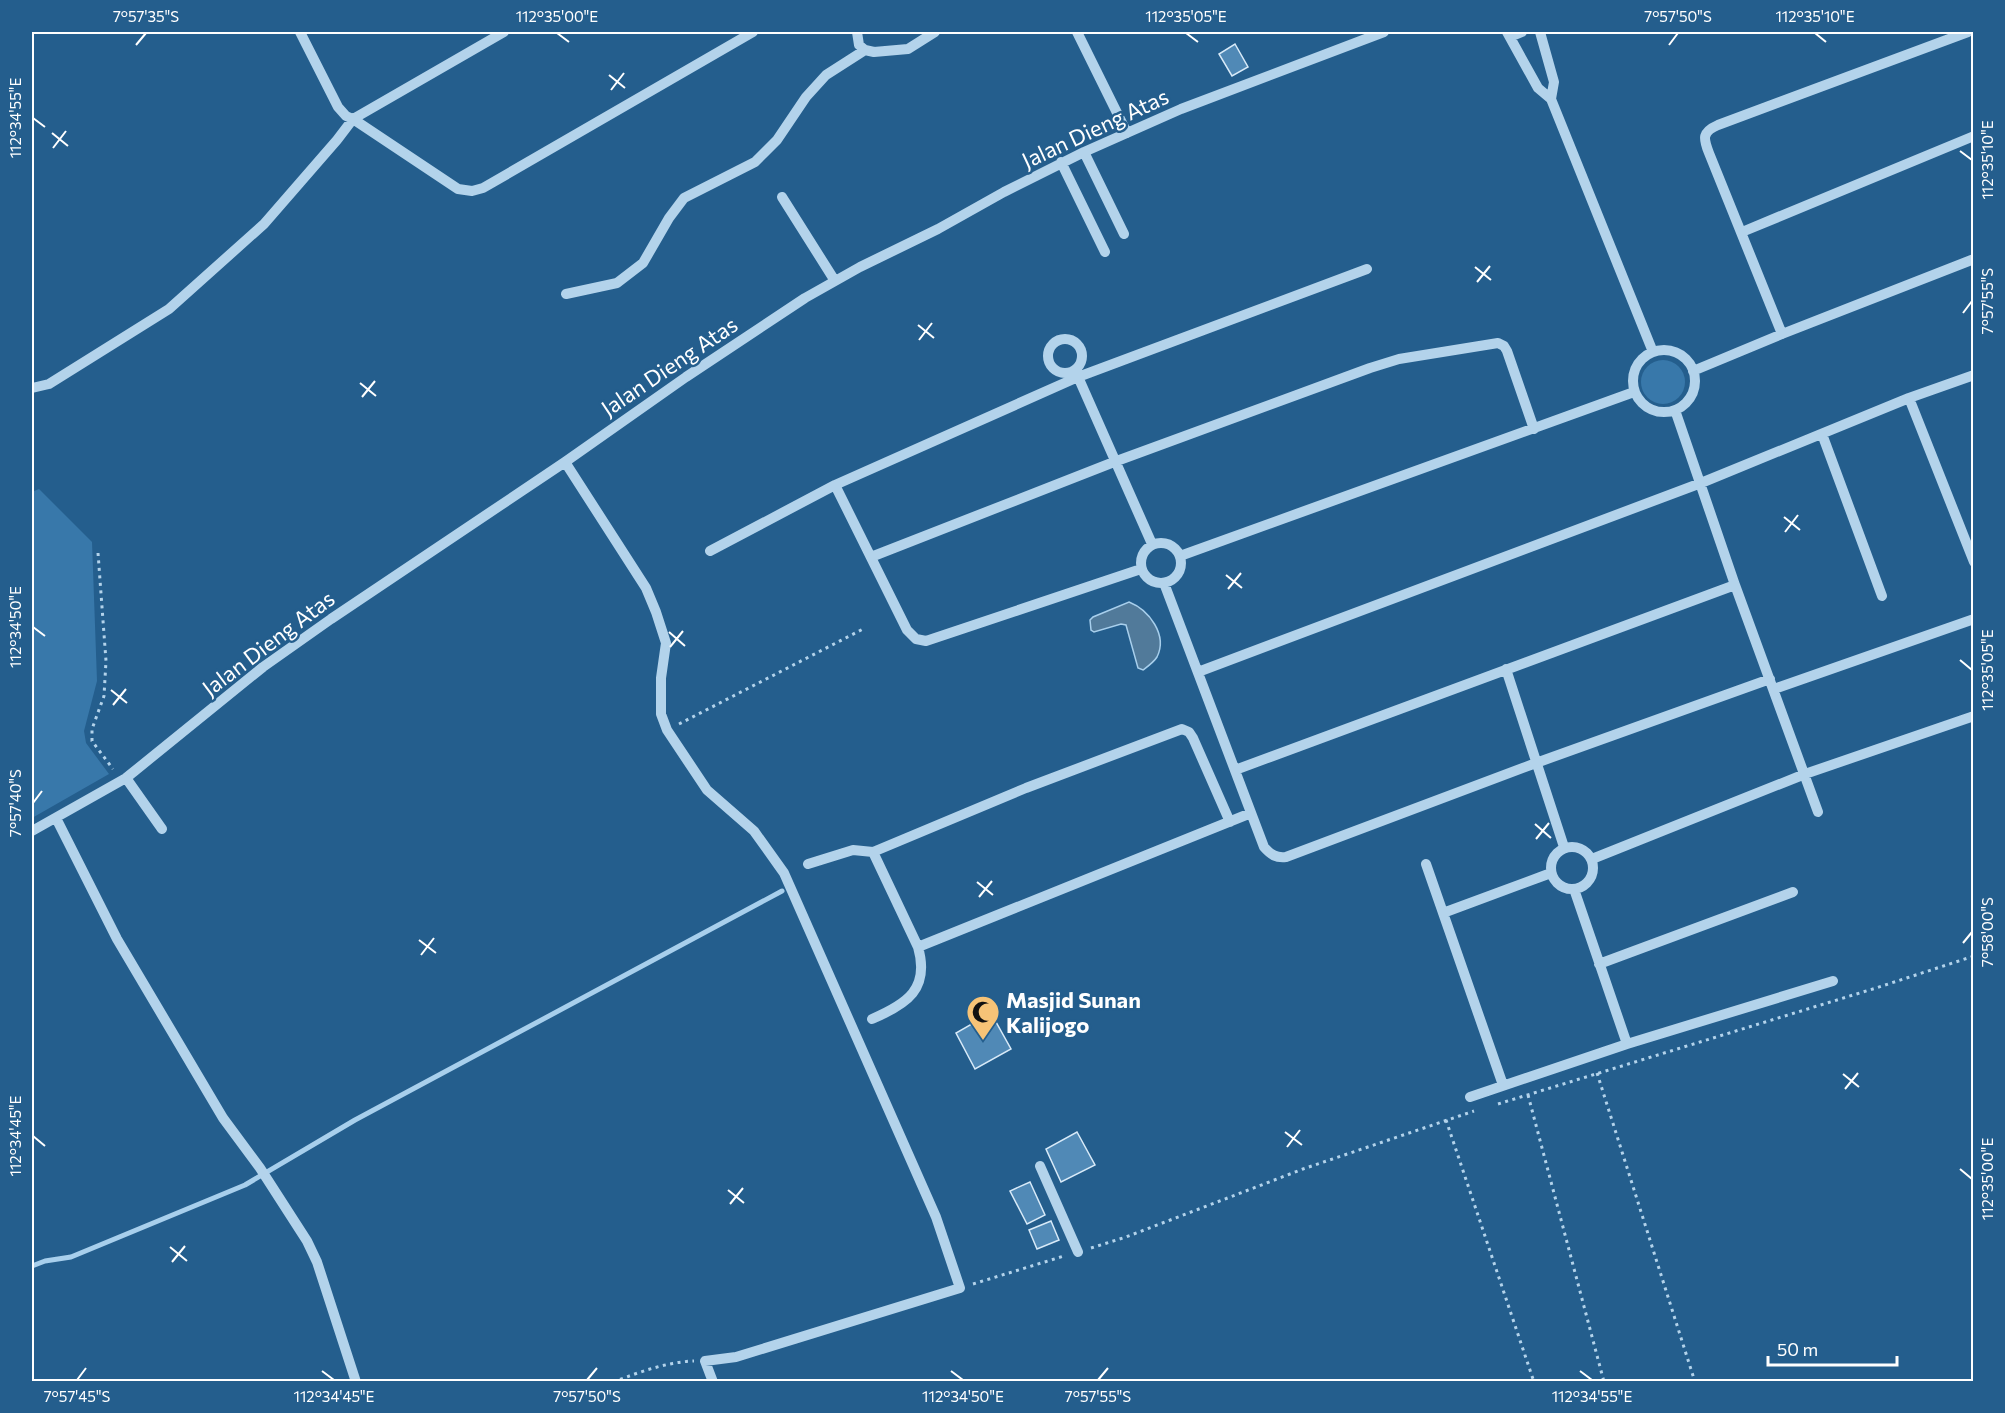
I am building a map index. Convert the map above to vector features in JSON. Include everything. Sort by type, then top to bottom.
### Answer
[{"type":"street","points":[[300,32],[338,107],[346,116],[354,119],[458,189],[472,192],[483,188],[753,32]]},
{"type":"street","points":[[32,388],[49,384],[169,309],[264,224],[354,119],[504,32]]},
{"type":"street","points":[[857,32],[859,45],[865,50],[874,52],[908,49],[935,32]]},
{"type":"street","points":[[1077,32],[1127,133]]},
{"type":"street","name":"Jalan Dieng Atas","points":[[32,831],[124,779],[263,667],[565,462],[732,345],[805,298],[1061,162],[1356,36],[1384,32]]},
{"type":"street","points":[[1522,32],[1509,34],[1538,88],[1551,99],[1653,352]]},
{"type":"street","points":[[1540,32],[1554,82],[1551,99]]},
{"type":"street","points":[[1782,334],[1704,137],[1710,129],[1968,32]]},
{"type":"street","points":[[566,294],[617,283],[643,263],[669,218],[684,198],[755,162],[777,140],[806,97],[826,75],[865,50]]},
{"type":"street","points":[[1742,232],[1974,136]]},
{"type":"street","points":[[1084,152],[1124,234]]},
{"type":"street","points":[[1061,162],[1106,252]]},
{"type":"street","points":[[782,197],[835,281]]},
{"type":"street","points":[[1693,371],[1974,259]]},
{"type":"street","points":[[710,551],[835,485],[1076,374],[1367,269]]},
{"type":"street","points":[[871,557],[1114,462],[1399,359],[1498,344],[1504,346],[1508,351],[1534,429]]},
{"type":"street","points":[[1661,350],[1677,353],[1684,358],[1693,371],[1692,394],[1688,401],[1675,410],[1654,411],[1642,404],[1634,392],[1635,368],[1653,352],[1661,350]]},
{"type":"street","points":[[1076,374],[1152,544]]},
{"type":"street","points":[[1198,672],[1701,483],[1909,398],[1974,375]]},
{"type":"street","points":[[1180,556],[1634,392]]},
{"type":"street","points":[[1909,398],[1974,562]]},
{"type":"street","points":[[1675,410],[1735,585],[1818,812]]},
{"type":"street","points":[[1822,434],[1882,596]]},
{"type":"street","points":[[565,462],[646,588],[656,612],[666,643],[661,678],[661,714],[667,730],[707,790],[754,831],[784,873],[936,1217],[960,1288],[736,1357],[705,1361],[713,1382]]},
{"type":"street","points":[[835,485],[907,630],[916,639],[926,641],[1141,569]]},
{"type":"street","points":[[1152,544],[1172,546],[1180,556],[1181,563],[1176,576],[1164,583],[1152,582],[1141,569],[1141,557],[1152,544]]},
{"type":"street","points":[[1164,583],[1264,847],[1278,858],[1536,763],[1974,618]]},
{"type":"street","points":[[1235,770],[1735,585]]},
{"type":"street","points":[[1506,669],[1564,847]]},
{"type":"street","points":[[1592,859],[1805,774],[1974,716]]},
{"type":"street","points":[[807,864],[854,850],[873,852],[1026,788],[1182,729],[1189,732],[1193,738],[1230,822]]},
{"type":"street","points":[[124,779],[162,829]]},
{"type":"street","points":[[918,947],[1251,813]]},
{"type":"street","points":[[56,818],[117,939],[223,1118],[260,1168],[307,1241],[317,1262],[356,1382]]},
{"type":"street","points":[[1564,847],[1583,849],[1592,859],[1591,878],[1581,887],[1574,889],[1562,887],[1557,884],[1551,873],[1550,867],[1554,855],[1564,847]]},
{"type":"street","points":[[872,1018],[905,1002],[914,993],[921,979],[922,960],[873,852]]},
{"type":"street","points":[[1426,864],[1503,1085]]},
{"type":"street","points":[[1443,913],[1551,873]]},
{"type":"street","points":[[1574,889],[1628,1044]]},
{"type":"street","points":[[1599,964],[1793,892]]},
{"type":"street","points":[[1470,1097],[1628,1044],[1833,981]]},
{"type":"street","points":[[1040,1166],[1078,1252]]},
{"type":"path","points":[[98,552],[106,661],[104,696],[92,729],[92,741],[124,779]]},
{"type":"path","points":[[667,730],[865,628]]},
{"type":"path","points":[[1497,1104],[1974,956]]},
{"type":"path","points":[[1597,1073],[1695,1382]]},
{"type":"path","points":[[1528,1095],[1604,1382]]},
{"type":"path","points":[[960,1288],[1126,1237],[1303,1169],[1476,1111]]},
{"type":"path","points":[[1446,1120],[1534,1382]]},
{"type":"path","points":[[613,1382],[655,1367],[681,1361],[705,1361]]},
{"type":"shaded area","points":[[1663,360],[1678,367],[1685,382],[1678,397],[1663,404],[1648,397],[1641,382],[1648,367]]},
{"type":"shaded area","points":[[39,489],[92,542],[97,681],[84,731],[86,743],[109,774],[32,818],[32,492]]},
{"type":"shaded area","points":[[1129,602],[1150,617],[1160,640],[1157,657],[1143,670],[1138,668],[1126,625],[1121,624],[1094,632],[1091,630],[1090,620],[1093,617]]},
{"type":"building","points":[[1235,44],[1248,67],[1232,76],[1219,54]]},
{"type":"building","name":"Masjid Sunan Kalijogo","points":[[991,1013],[1011,1049],[975,1069],[956,1033]]},
{"type":"building","points":[[1077,1132],[1095,1165],[1061,1182],[1046,1149]]},
{"type":"building","points":[[1030,1182],[1045,1215],[1027,1224],[1010,1191]]},
{"type":"building","points":[[1051,1221],[1059,1240],[1037,1249],[1029,1230]]},
{"type":"waterway","points":[[32,1266],[45,1261],[71,1257],[245,1185],[355,1120],[782,891]]},
{"type":"place","name":"Masjid Sunan Kalijogo","points":[[983,1041]]}]
